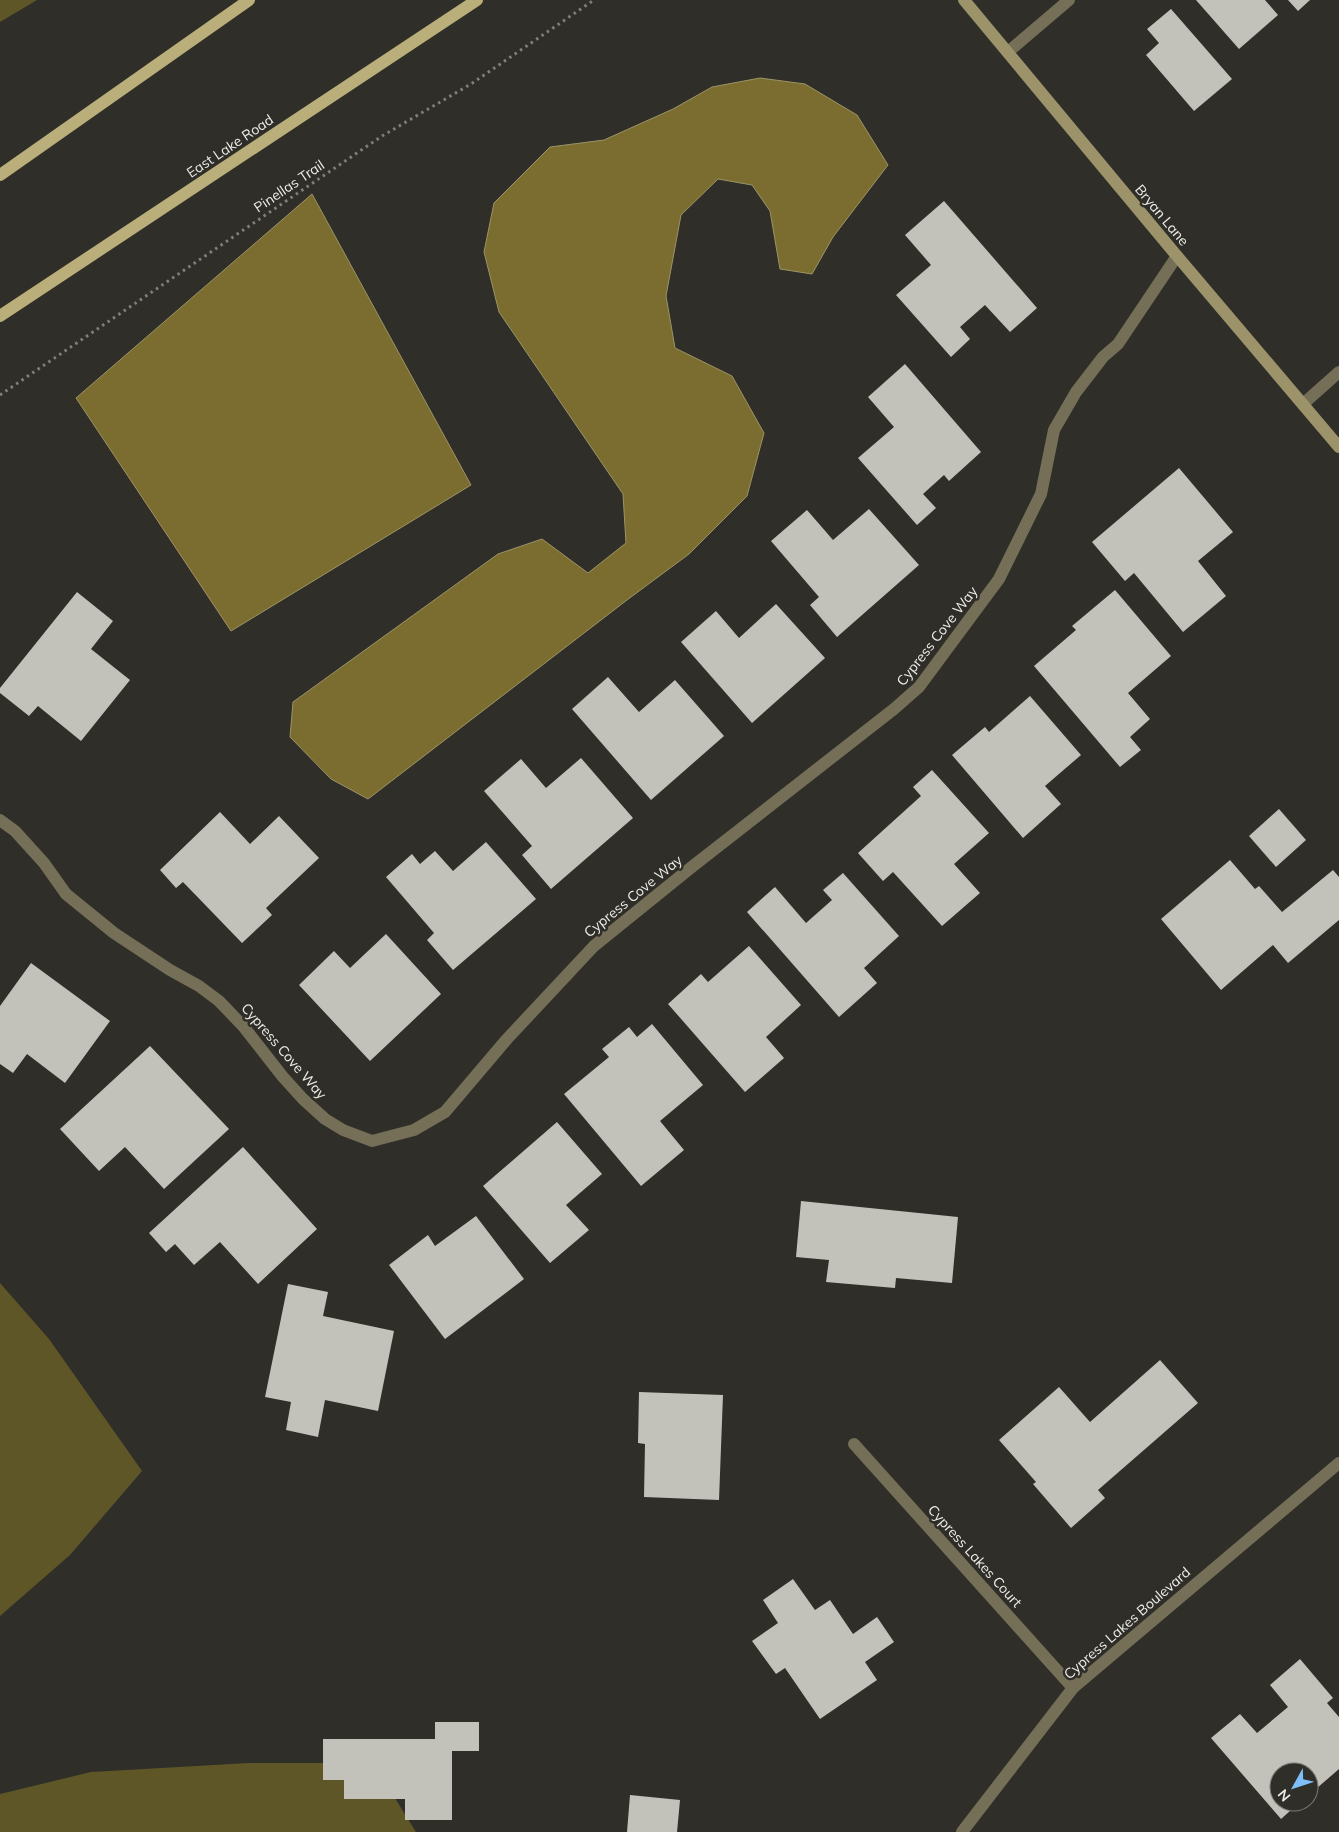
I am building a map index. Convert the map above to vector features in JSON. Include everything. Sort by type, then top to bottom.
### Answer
[{"type":"main road","points":[[0,175],[249,0]]},
{"type":"main road","name":"East Lake Road","points":[[0,316],[477,0]]},
{"type":"street","name":"Bryan Lane","points":[[964,0],[1339,447]]},
{"type":"street","points":[[1008,52],[1069,0]]},
{"type":"street","name":"Cypress Cove Way","points":[[0,820],[15,831],[44,863],[66,894],[114,932],[170,970],[199,986],[220,1002],[243,1026],[283,1077],[325,1119],[343,1130],[372,1141],[414,1130],[445,1112],[508,1039],[594,946],[894,709],[919,687],[999,579],[1041,494],[1054,430],[1072,400],[1103,357],[1118,344],[1177,256]]},
{"type":"street","points":[[1304,404],[1339,372]]},
{"type":"street","name":"Cypress Lakes Court","points":[[854,1444],[1073,1688]]},
{"type":"street","name":"Cypress Lakes Boulevard","points":[[962,1832],[1073,1688],[1339,1463]]},
{"type":"path","name":"Pinellas Trail","points":[[0,396],[382,136],[471,84],[594,0]]},
{"type":"shaded area","points":[[0,0],[37,0],[0,22]]},
{"type":"shaded area","points":[[760,78],[805,84],[857,115],[888,165],[833,237],[812,274],[780,269],[770,211],[752,185],[718,179],[681,215],[666,296],[675,348],[732,376],[764,433],[747,496],[689,554],[368,799],[331,779],[290,737],[293,702],[498,554],[542,539],[588,573],[626,543],[623,494],[499,312],[484,252],[494,203],[550,147],[604,140],[673,109],[712,87]]},
{"type":"shaded area","points":[[312,194],[471,485],[231,631],[76,398]]},
{"type":"shaded area","points":[[0,1283],[49,1339],[142,1471],[70,1555],[0,1616]]},
{"type":"shaded area","points":[[249,1763],[373,1763],[416,1832],[0,1832],[0,1794],[91,1772]]},
{"type":"building","points":[[1196,0],[1265,0],[1278,15],[1239,49]]},
{"type":"building","points":[[1288,0],[1310,0],[1298,11]]},
{"type":"building","points":[[1171,9],[1232,79],[1194,111],[1146,55],[1159,43],[1147,29]]},
{"type":"building","points":[[944,201],[1037,308],[1010,332],[985,305],[960,327],[970,339],[951,357],[896,295],[931,265],[905,235]]},
{"type":"building","points":[[905,364],[981,452],[949,481],[944,475],[923,494],[936,508],[917,525],[858,458],[894,427],[868,397]]},
{"type":"building","points":[[1179,468],[1233,532],[1198,561],[1226,596],[1183,632],[1134,573],[1125,581],[1092,542]]},
{"type":"building","points":[[869,509],[919,565],[837,637],[810,605],[819,597],[771,541],[807,510],[833,540]]},
{"type":"building","points":[[1115,590],[1171,656],[1128,693],[1150,719],[1130,737],[1141,750],[1120,767],[1034,666],[1076,630],[1072,626]]},
{"type":"building","points":[[77,592],[113,621],[91,649],[130,680],[81,741],[38,706],[29,716],[0,693],[0,688]]},
{"type":"building","points":[[776,604],[825,658],[752,723],[681,642],[716,611],[739,638]]},
{"type":"building","points":[[608,677],[639,712],[675,680],[724,736],[651,800],[572,709]]},
{"type":"building","points":[[1030,696],[1081,755],[1045,786],[1061,804],[1023,838],[952,755],[985,727],[989,732]]},
{"type":"building","points":[[581,758],[633,818],[551,889],[522,855],[532,846],[484,791],[521,759],[546,788]]},
{"type":"building","points":[[932,770],[989,833],[954,864],[980,893],[942,926],[893,872],[883,881],[858,853],[921,796],[913,787]]},
{"type":"building","points":[[1279,809],[1306,840],[1276,867],[1249,836]]},
{"type":"building","points":[[220,812],[250,844],[279,816],[319,858],[266,908],[272,915],[242,943],[183,882],[176,888],[160,870]]},
{"type":"building","points":[[486,842],[536,899],[453,970],[427,940],[434,933],[386,877],[412,854],[420,864],[435,851],[453,871]]},
{"type":"building","points":[[1230,860],[1255,889],[1259,886],[1282,912],[1333,870],[1339,877],[1339,920],[1288,963],[1273,945],[1221,990],[1161,919]]},
{"type":"building","points":[[843,873],[899,936],[864,968],[877,983],[839,1017],[747,912],[775,887],[806,923],[832,900],[823,890]]},
{"type":"building","points":[[386,934],[441,994],[370,1061],[299,985],[334,951],[350,968]]},
{"type":"building","points":[[749,946],[801,1005],[766,1037],[784,1058],[745,1092],[668,1004],[701,974],[708,982]]},
{"type":"building","points":[[31,963],[110,1021],[65,1083],[27,1054],[13,1073],[0,1064],[0,1006]]},
{"type":"building","points":[[652,1024],[703,1085],[660,1121],[684,1150],[641,1186],[564,1094],[609,1057],[602,1049],[629,1027],[637,1037]]},
{"type":"building","points":[[150,1046],[229,1129],[164,1189],[125,1147],[99,1171],[60,1129]]},
{"type":"building","points":[[557,1122],[602,1174],[566,1205],[589,1230],[550,1263],[483,1186]]},
{"type":"building","points":[[243,1147],[317,1229],[258,1284],[220,1242],[194,1265],[175,1244],[166,1252],[149,1233]]},
{"type":"building","points":[[801,1201],[958,1217],[952,1283],[896,1278],[895,1288],[826,1282],[829,1260],[796,1257]]},
{"type":"building","points":[[476,1216],[524,1279],[445,1339],[389,1265],[428,1235],[435,1246]]},
{"type":"building","points":[[288,1284],[328,1292],[323,1316],[394,1331],[378,1411],[325,1400],[318,1437],[286,1430],[291,1402],[265,1397]]},
{"type":"building","points":[[1160,1360],[1198,1403],[1098,1490],[1105,1498],[1071,1528],[1033,1484],[1036,1482],[999,1440],[1059,1387],[1090,1422]]},
{"type":"building","points":[[639,1392],[723,1395],[719,1500],[644,1497],[645,1444],[638,1443]]},
{"type":"building","points":[[793,1579],[815,1610],[830,1600],[853,1634],[877,1617],[894,1642],[865,1662],[877,1680],[820,1719],[785,1668],[776,1674],[752,1641],[778,1623],[763,1600]]},
{"type":"building","points":[[1300,1659],[1333,1698],[1327,1703],[1339,1717],[1339,1769],[1319,1786],[1319,1762],[1269,1762],[1269,1805],[1211,1738],[1240,1714],[1257,1733],[1288,1707],[1270,1685]]},
{"type":"building","points":[[435,1722],[479,1722],[479,1751],[452,1751],[452,1820],[405,1820],[405,1799],[344,1799],[344,1780],[323,1780],[323,1739],[435,1739]]},
{"type":"building","points":[[630,1795],[680,1800],[677,1832],[627,1832]]},
{"type":"building","points":[[1275,1812],[1289,1812],[1281,1819]]}]
